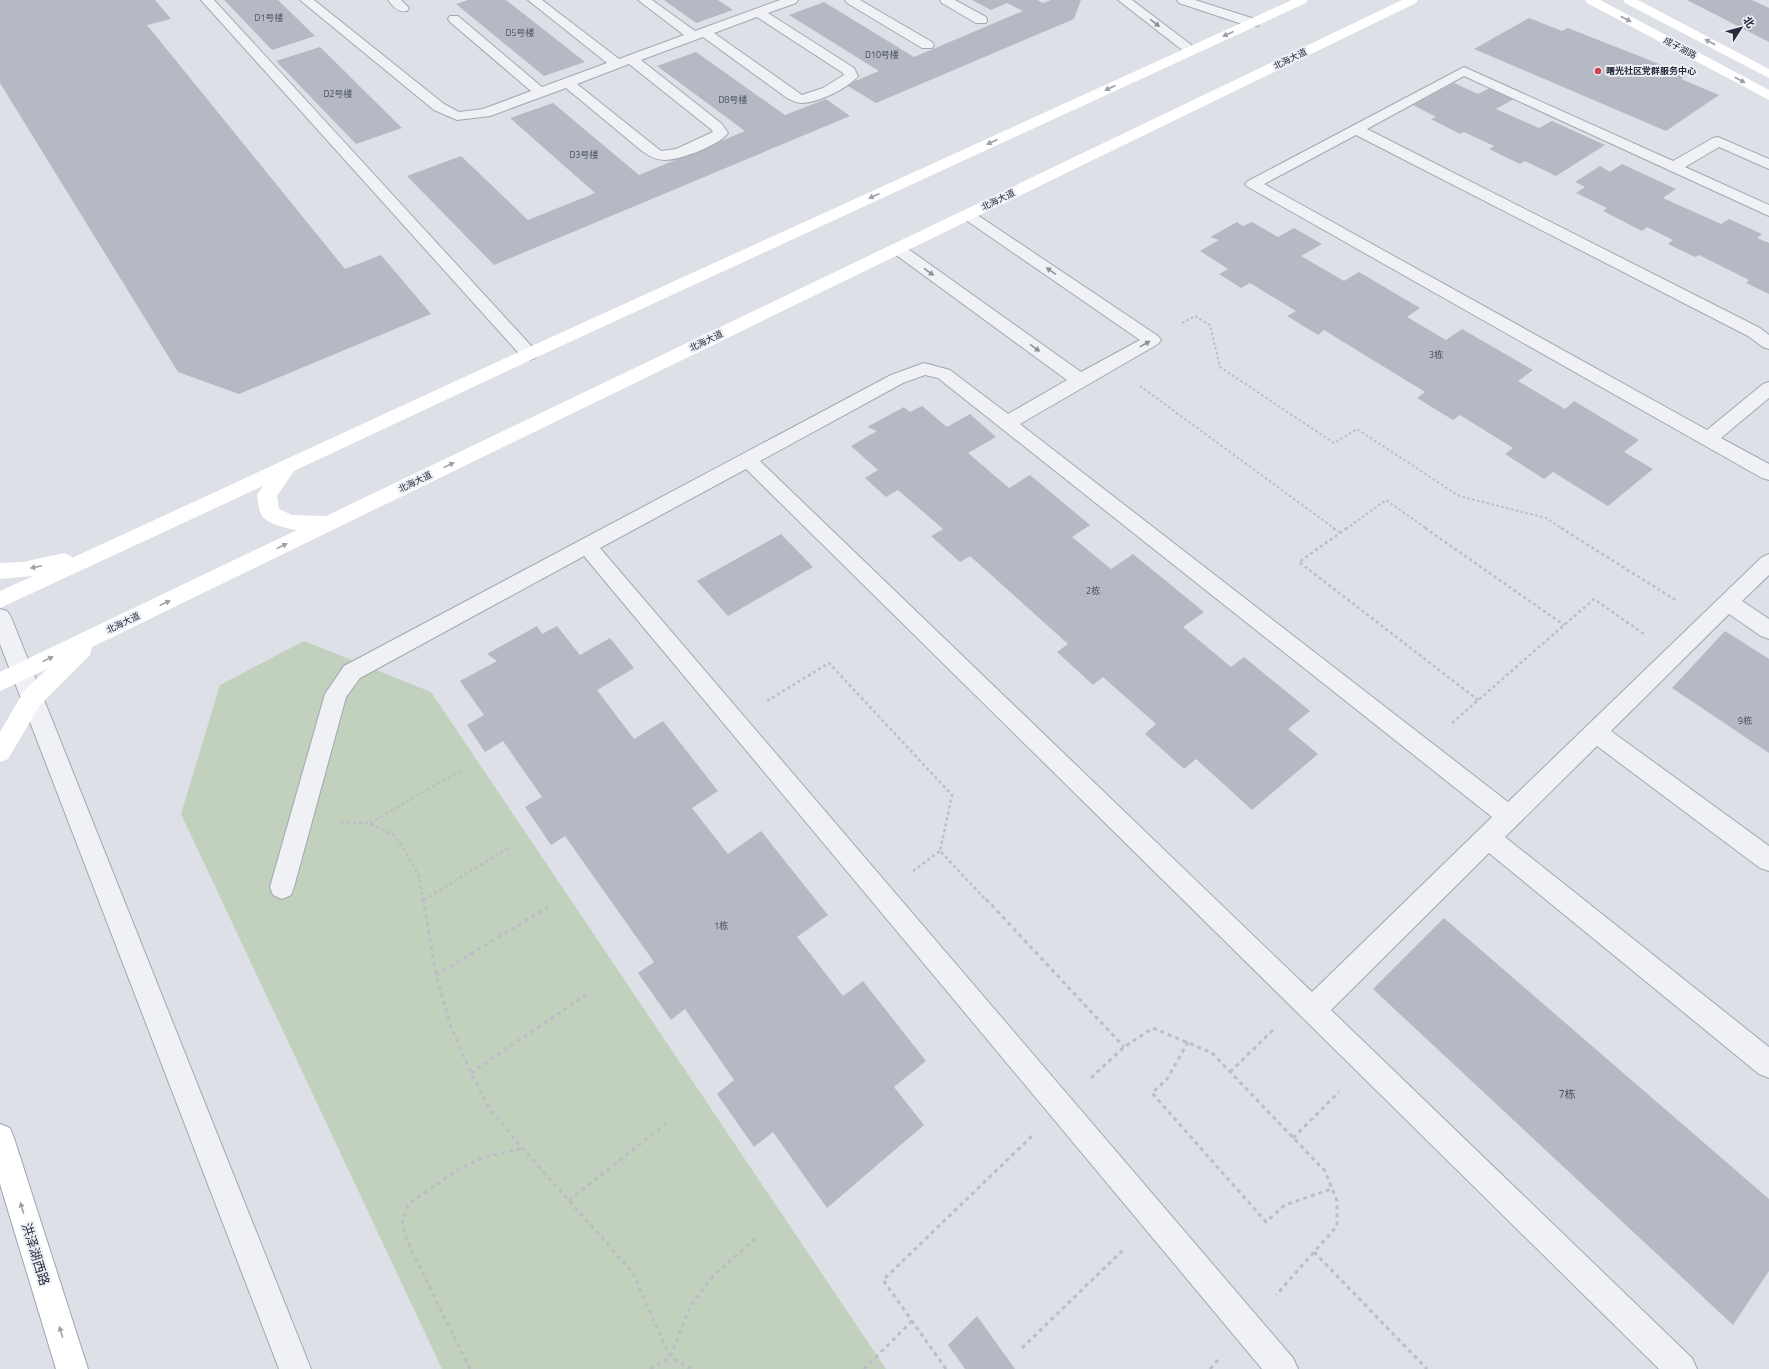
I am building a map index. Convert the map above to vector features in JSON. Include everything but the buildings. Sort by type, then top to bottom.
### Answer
[{"type":"street","points":[[0,600],[529,354],[1302,0]]},
{"type":"street","name":"北海大道","points":[[11,677],[1412,0]]},
{"type":"street","name":"成子湖路","points":[[1591,0],[1769,96]]},
{"type":"street","name":"成子湖路","points":[[1629,0],[1769,74]]},
{"type":"street","points":[[288,466],[267,494],[270,513],[289,522],[331,523]]},
{"type":"street","points":[[0,570],[23,570],[102,553]]},
{"type":"street","points":[[0,752],[32,698],[95,637]]},
{"type":"street","name":"洪泽湖西路","points":[[0,1138],[72,1369]]},
{"type":"lane","points":[[207,0],[529,354]]},
{"type":"lane","points":[[306,0],[439,107],[457,116],[485,113],[759,13],[773,3],[792,0]]},
{"type":"lane","points":[[534,0],[618,64]]},
{"type":"lane","points":[[644,0],[792,95],[801,99],[846,82],[851,76],[849,71],[759,13]]},
{"type":"lane","points":[[851,0],[927,45]]},
{"type":"lane","points":[[946,0],[981,20]]},
{"type":"lane","points":[[1124,0],[1191,50]]},
{"type":"lane","points":[[1183,0],[1253,23]]},
{"type":"lane","points":[[454,19],[541,93]]},
{"type":"lane","points":[[568,83],[647,148],[658,155],[670,156],[712,139],[721,133],[717,127],[632,60]]},
{"type":"lane","points":[[1769,211],[1464,71],[1253,184],[1769,473]]},
{"type":"lane","points":[[1356,129],[1754,332],[1769,343]]},
{"type":"lane","points":[[1674,167],[1718,141],[1769,165]]},
{"type":"lane","points":[[968,215],[1152,340],[1006,423]]},
{"type":"lane","points":[[898,249],[1080,380]]},
{"type":"lane","points":[[282,887],[336,694],[352,672],[897,379],[924,369],[944,374],[1509,816]]},
{"type":"lane","points":[[1708,439],[1769,388]]},
{"type":"lane","points":[[747,459],[1681,1369]]},
{"type":"lane","points":[[587,546],[1282,1369]]},
{"type":"lane","points":[[1308,1005],[1509,816],[1769,562]]},
{"type":"lane","points":[[1728,602],[1769,630]]},
{"type":"lane","points":[[0,617],[11,677],[32,698],[295,1369]]},
{"type":"lane","points":[[1595,732],[1769,860]]},
{"type":"lane","points":[[1487,837],[1769,1064]]},
{"type":"path","points":[[1152,340],[1195,316],[1210,325],[1220,367],[1334,443],[1357,429],[1459,496],[1546,518],[1709,621]]},
{"type":"path","points":[[1110,363],[1339,532]]},
{"type":"path","points":[[1478,700],[1299,562],[1339,532],[1386,500],[1564,625]]},
{"type":"path","points":[[1449,725],[1594,599],[1674,655]]},
{"type":"path","points":[[734,721],[829,663],[952,795],[940,851],[1124,1047]]},
{"type":"path","points":[[369,823],[460,771]]},
{"type":"path","points":[[301,821],[369,823],[394,835],[406,852],[419,876],[436,975],[451,1027],[471,1073],[490,1109],[633,1273],[670,1356],[691,1369]]},
{"type":"path","points":[[424,900],[508,848]]},
{"type":"path","points":[[436,975],[548,907]]},
{"type":"path","points":[[471,1073],[587,994]]},
{"type":"path","points":[[1230,1072],[1308,1005]]},
{"type":"path","points":[[946,1369],[884,1280],[1124,1047],[1153,1028],[1212,1053],[1325,1171],[1337,1202],[1337,1226],[1247,1328]]},
{"type":"path","points":[[1188,1042],[1167,1080],[1152,1093],[1266,1222],[1285,1205],[1332,1189]]},
{"type":"path","points":[[1293,1138],[1367,1063]]},
{"type":"path","points":[[569,1200],[667,1123]]},
{"type":"path","points":[[470,1369],[407,1241],[402,1220],[410,1203],[459,1169],[484,1157],[523,1148]]},
{"type":"path","points":[[1022,1348],[1155,1218]]},
{"type":"path","points":[[650,1369],[670,1356],[690,1307],[713,1276],[756,1238]]},
{"type":"path","points":[[1314,1252],[1426,1369]]},
{"type":"path","points":[[864,1369],[912,1321]]},
{"type":"green space","points":[[304,641],[431,692],[886,1369],[442,1369],[181,814],[220,685]]},
{"type":"place","name":"曙光社区党群服务中心","points":[[1598,71]]}]
